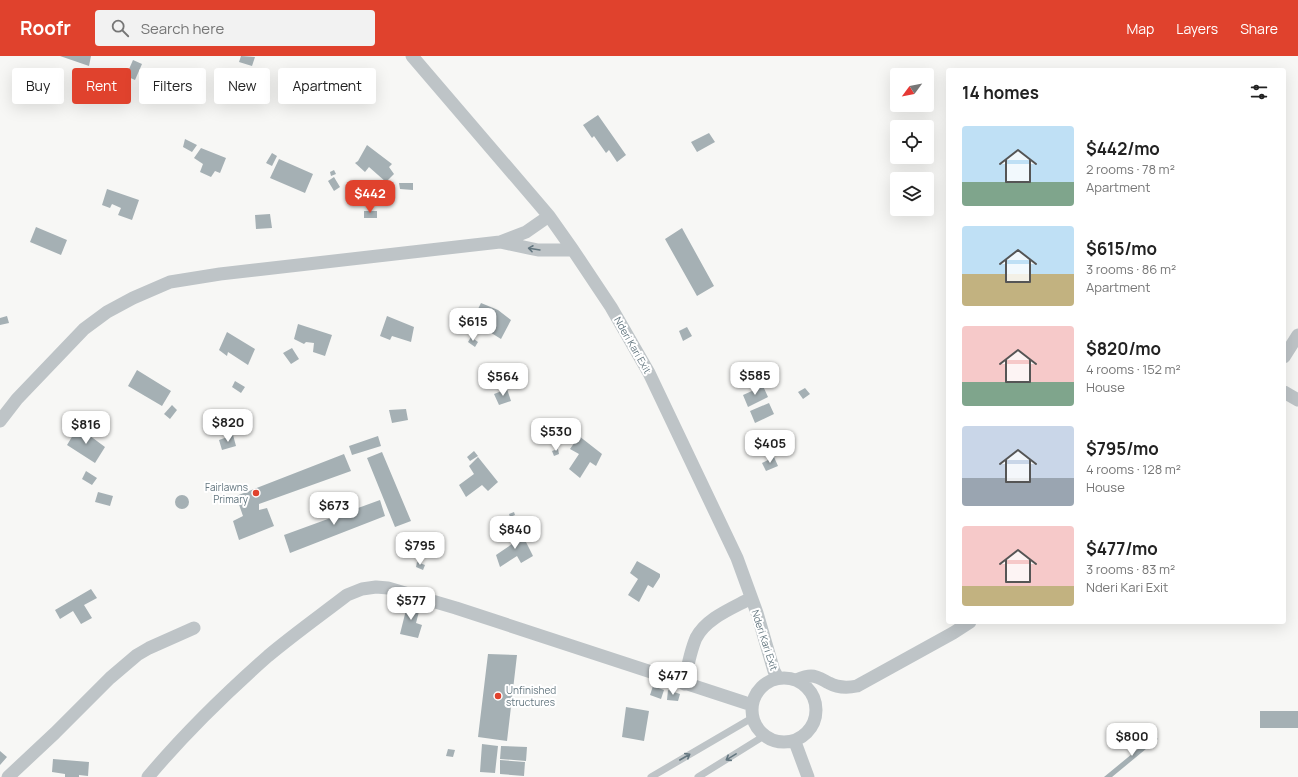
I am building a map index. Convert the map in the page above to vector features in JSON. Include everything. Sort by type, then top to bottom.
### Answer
[{"type":"street","name":"Nderi Kari Exit","points":[[412,56],[549,216],[611,307],[649,373],[737,558],[774,671],[778,678]]},
{"type":"street","points":[[0,421],[17,399],[84,329],[107,312],[133,298],[170,282],[220,274],[500,242],[526,232],[549,216]]},
{"type":"street","points":[[500,242],[538,250],[573,250]]},
{"type":"street","points":[[1286,354],[1298,335]]},
{"type":"street","points":[[1286,393],[1298,400]]},
{"type":"street","points":[[148,777],[167,754],[219,701],[269,656],[347,595],[362,589],[376,587],[388,588],[456,608],[684,684],[752,712]]},
{"type":"street","points":[[684,684],[690,655],[697,637],[706,625],[719,615],[751,598]]},
{"type":"street","points":[[796,680],[808,689],[814,699],[816,710],[814,721],[809,731],[795,742],[776,742],[764,736],[757,728],[752,712],[755,696],[760,688],[768,682],[778,678],[796,680],[811,676],[840,687],[849,688],[857,686],[966,624]]},
{"type":"street","points":[[8,777],[110,678],[137,655],[194,628]]},
{"type":"street","points":[[795,742],[808,777]]},
{"type":"lane","points":[[651,777],[752,712]]},
{"type":"lane","points":[[698,777],[764,736]]},
{"type":"building","points":[[60,56],[91,56],[89,66]]},
{"type":"building","points":[[241,56],[255,57],[252,66],[239,62]]},
{"type":"building","points":[[133,60],[142,64],[135,80],[131,78],[131,68],[130,68]]},
{"type":"building","points":[[598,115],[626,155],[617,162],[609,150],[606,153],[594,136],[592,138],[583,125]]},
{"type":"building","points":[[709,133],[715,142],[697,152],[691,142]]},
{"type":"building","points":[[185,139],[197,145],[192,152],[183,147]]},
{"type":"building","points":[[367,145],[392,164],[389,167],[394,174],[386,182],[369,167],[365,172],[355,163],[358,161]]},
{"type":"building","points":[[201,148],[226,158],[220,173],[215,171],[211,177],[200,172],[203,164],[194,158]]},
{"type":"building","points":[[272,153],[277,156],[272,166],[266,163]]},
{"type":"building","points":[[279,159],[313,174],[305,193],[270,178]]},
{"type":"building","points":[[334,170],[336,174],[331,176],[330,172]]},
{"type":"building","points":[[334,177],[340,187],[334,191],[328,181]]},
{"type":"building","points":[[399,183],[413,183],[413,190],[400,189]]},
{"type":"building","points":[[107,189],[139,200],[132,220],[118,215],[121,208],[112,204],[110,208],[102,205]]},
{"type":"building","points":[[364,211],[377,211],[377,218],[364,218]]},
{"type":"building","points":[[270,214],[272,228],[256,229],[255,215]]},
{"type":"building","points":[[36,227],[67,240],[61,255],[30,242]]},
{"type":"building","points":[[682,228],[714,286],[697,296],[665,239]]},
{"type":"building","points":[[481,303],[498,310],[511,320],[501,339],[472,321]]},
{"type":"building","points":[[7,316],[9,323],[0,325],[0,318]]},
{"type":"building","points":[[387,316],[414,327],[411,342],[392,336],[390,340],[380,336]]},
{"type":"building","points":[[298,324],[332,335],[325,356],[313,352],[314,343],[306,342],[304,344],[294,339]]},
{"type":"building","points":[[687,327],[692,336],[683,341],[679,331]]},
{"type":"building","points":[[227,332],[255,349],[248,365],[228,352],[227,356],[219,350]]},
{"type":"building","points":[[471,337],[478,342],[475,347],[468,342]]},
{"type":"building","points":[[292,348],[299,359],[291,364],[283,353]]},
{"type":"building","points":[[137,370],[171,391],[162,406],[128,386]]},
{"type":"building","points":[[235,381],[245,387],[241,393],[232,387]]},
{"type":"building","points":[[763,386],[768,397],[748,407],[743,395]]},
{"type":"building","points":[[805,388],[810,394],[803,399],[798,392]]},
{"type":"building","points":[[507,389],[511,401],[499,405],[494,394]]},
{"type":"building","points":[[769,403],[774,414],[755,423],[750,411]]},
{"type":"building","points":[[172,405],[177,410],[170,419],[164,414]]},
{"type":"building","points":[[406,409],[408,420],[392,423],[389,410]]},
{"type":"building","points":[[78,427],[105,447],[95,463],[67,445]]},
{"type":"building","points":[[233,435],[236,446],[222,450],[219,440]]},
{"type":"building","points":[[378,436],[381,446],[352,455],[349,446]]},
{"type":"building","points":[[579,436],[602,454],[596,466],[590,462],[580,478],[569,469],[579,454],[570,449]]},
{"type":"building","points":[[558,449],[559,454],[554,456],[552,451]]},
{"type":"building","points":[[474,451],[478,456],[470,461],[467,457]]},
{"type":"building","points":[[382,452],[411,521],[395,527],[367,458]]},
{"type":"building","points":[[344,454],[351,471],[259,504],[259,510],[267,508],[274,526],[239,540],[233,521],[243,516],[236,496]]},
{"type":"building","points":[[478,457],[498,482],[488,491],[482,485],[466,497],[459,485],[474,474],[469,466]]},
{"type":"building","points":[[774,457],[778,466],[766,471],[762,463]]},
{"type":"building","points":[[86,471],[97,478],[92,485],[82,479]]},
{"type":"building","points":[[98,492],[113,496],[110,506],[95,502]]},
{"type":"building","points":[[179,495],[185,495],[189,499],[189,505],[185,509],[179,509],[175,505],[175,499]]},
{"type":"building","points":[[380,500],[385,516],[290,553],[284,535]]},
{"type":"building","points":[[514,512],[515,515],[510,517],[509,514]]},
{"type":"building","points":[[506,522],[509,526],[503,531],[500,527]]},
{"type":"building","points":[[520,530],[533,556],[521,563],[517,556],[500,567],[496,555],[512,544],[507,536]]},
{"type":"building","points":[[637,561],[660,574],[660,577],[653,588],[648,585],[639,602],[628,595],[638,579],[630,573]]},
{"type":"building","points":[[417,562],[425,565],[423,570],[416,567]]},
{"type":"building","points":[[91,589],[97,598],[84,605],[92,618],[81,624],[73,611],[60,619],[55,610]]},
{"type":"building","points":[[408,602],[421,604],[416,623],[422,625],[418,638],[400,634]]},
{"type":"building","name":"Unfinished structures","points":[[488,654],[517,655],[507,741],[478,737]]},
{"type":"building","points":[[653,686],[664,690],[661,699],[650,695]]},
{"type":"building","points":[[668,690],[680,694],[678,701],[667,700]]},
{"type":"building","points":[[626,707],[649,711],[644,741],[622,737]]},
{"type":"building","points":[[1260,711],[1298,711],[1298,728],[1260,728]]},
{"type":"building","points":[[1155,735],[1158,739],[1112,777],[1104,777]]},
{"type":"building","points":[[482,744],[498,746],[495,773],[480,772]]},
{"type":"building","points":[[501,746],[527,747],[526,761],[500,759]]},
{"type":"building","points":[[448,749],[455,750],[453,757],[446,756]]},
{"type":"building","points":[[0,751],[7,757],[0,765]]},
{"type":"building","points":[[53,759],[89,762],[88,776],[79,775],[79,777],[65,777],[65,774],[52,772]]},
{"type":"building","points":[[500,760],[525,762],[524,776],[500,774]]},
{"type":"place","name":"Fairlawns Primary","points":[[256,493]]},
{"type":"place","name":"Unfinished structures","points":[[498,696]]}]
